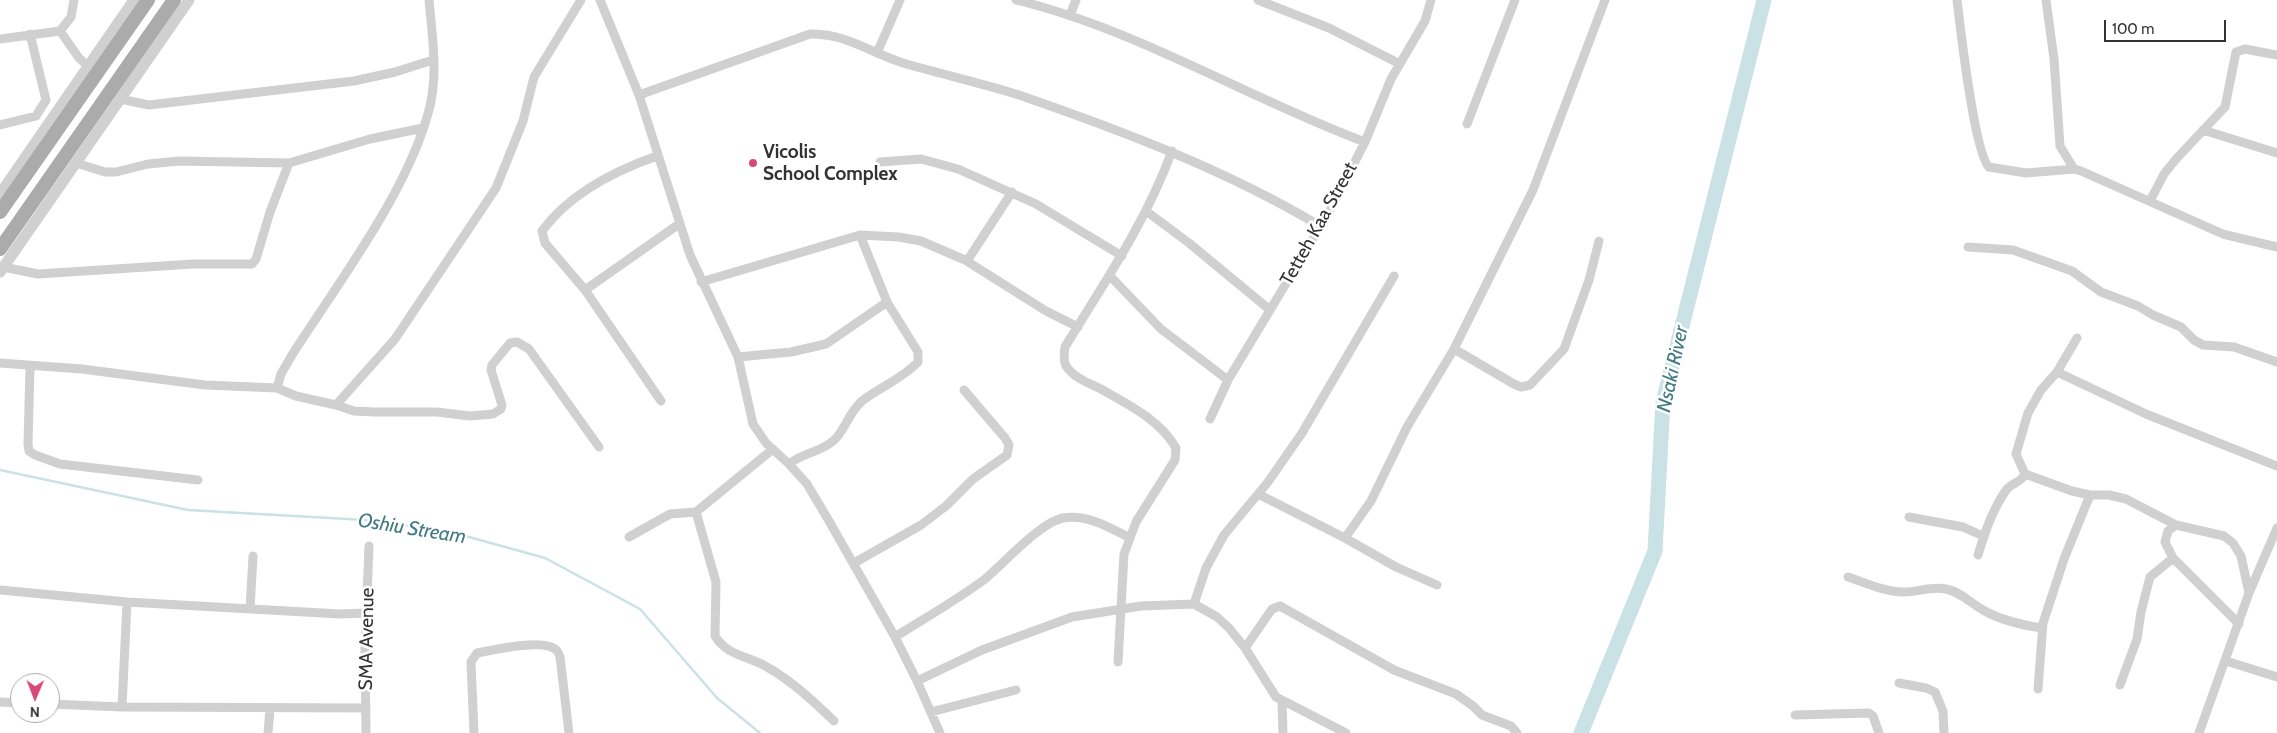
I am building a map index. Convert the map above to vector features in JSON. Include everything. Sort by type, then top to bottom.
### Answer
[{"type":"main road","points":[[0,212],[148,0]]},
{"type":"main road","points":[[0,249],[174,0]]},
{"type":"street","points":[[0,39],[60,31],[71,17],[74,0]]},
{"type":"street","points":[[0,194],[90,67],[134,0]]},
{"type":"street","points":[[189,0],[2,270],[38,274],[193,264],[252,264],[256,259],[270,212],[289,163]]},
{"type":"street","points":[[277,388],[281,374],[292,355],[370,236],[407,169],[430,105],[433,60],[429,0]]},
{"type":"street","points":[[336,405],[395,339],[496,188],[522,121],[534,77],[581,0]]},
{"type":"street","points":[[600,0],[639,95],[679,224],[701,282],[738,357],[753,424],[758,434],[807,484],[895,637],[940,733]]},
{"type":"street","points":[[877,53],[900,0]]},
{"type":"street","points":[[1016,0],[1070,15],[1186,62],[1327,128],[1365,142]]},
{"type":"street","points":[[1070,15],[1076,0]]},
{"type":"street","points":[[1258,0],[1329,28],[1400,64]]},
{"type":"street","name":"Tetteh Kaa Street","points":[[1210,420],[1228,380],[1291,279],[1365,142],[1380,103],[1425,20],[1431,0]]},
{"type":"street","points":[[1467,124],[1515,0]]},
{"type":"street","points":[[1345,538],[1371,501],[1407,427],[1454,349],[1533,190],[1605,0]]},
{"type":"street","points":[[1957,0],[1971,98],[1985,164],[1997,170],[2026,173],[2074,169],[2223,234],[2277,247]]},
{"type":"street","points":[[2046,0],[2054,59],[2060,146],[2074,169]]},
{"type":"street","points":[[60,31],[79,58],[90,67]]},
{"type":"street","points":[[639,95],[810,34],[827,33],[918,67],[1018,95],[1172,151],[1281,203],[1320,226]]},
{"type":"street","points":[[0,125],[36,116],[46,100],[30,34]]},
{"type":"street","points":[[2150,201],[2167,171],[2225,108],[2236,52],[2245,49],[2277,55]]},
{"type":"street","points":[[120,100],[149,105],[354,81],[394,72],[433,60]]},
{"type":"street","points":[[76,163],[105,172],[116,172],[148,164],[179,161],[289,163],[370,139],[423,128]]},
{"type":"street","points":[[2203,130],[2277,153]]},
{"type":"street","points":[[1118,662],[1124,554],[1128,537],[1175,460],[1176,448],[1165,432],[1146,415],[1086,382],[1066,365],[1064,357],[1065,347],[1122,256],[1146,211],[1172,151]]},
{"type":"street","points":[[657,156],[631,165],[588,189],[567,204],[542,231],[545,243],[585,290],[661,401]]},
{"type":"street","points":[[880,162],[910,159],[937,162],[1012,192],[1044,208],[1122,256]]},
{"type":"street","points":[[967,261],[1012,192]]},
{"type":"street","points":[[1146,211],[1189,243],[1270,310]]},
{"type":"street","points":[[585,290],[679,224]]},
{"type":"street","points":[[701,282],[860,235],[921,241],[967,261],[1046,310],[1078,327]]},
{"type":"street","points":[[789,464],[796,458],[832,443],[851,413],[862,401],[910,370],[918,362],[918,352],[888,302],[860,235]]},
{"type":"street","points":[[1454,349],[1514,384],[1521,387],[1530,385],[1564,349],[1590,280],[1600,241]]},
{"type":"street","points":[[1968,247],[2013,250],[2072,271],[2100,292],[2138,306],[2153,315],[2181,327],[2194,340],[2203,345],[2234,347],[2277,362]]},
{"type":"street","points":[[1110,276],[1160,329],[1228,380]]},
{"type":"street","points":[[1194,604],[1206,568],[1224,535],[1258,494],[1302,433],[1394,276]]},
{"type":"street","points":[[738,357],[791,352],[826,344],[888,302]]},
{"type":"street","points":[[2077,338],[2057,372],[2041,390],[2028,413],[2017,447],[2018,460],[2025,474],[2072,491],[2126,499],[2176,525],[2224,536],[2234,543],[2240,556],[2249,593]]},
{"type":"street","points":[[0,363],[82,369],[204,385],[277,388],[296,396],[354,411],[437,412],[470,416],[493,414],[501,409],[502,405],[491,370],[492,365],[510,344],[517,342],[529,349],[599,447]]},
{"type":"street","points":[[30,366],[29,451],[60,464],[198,480]]},
{"type":"street","points":[[2057,372],[2146,414],[2277,466]]},
{"type":"street","points":[[854,563],[921,525],[946,506],[973,479],[1007,455],[1009,445],[1005,438],[964,390]]},
{"type":"street","points":[[629,537],[670,514],[696,512],[773,449]]},
{"type":"street","points":[[1978,555],[1983,536],[2008,488],[2013,483],[2020,481],[2025,474]]},
{"type":"street","points":[[1258,494],[1345,538],[1396,567],[1437,585]]},
{"type":"street","points":[[2038,689],[2042,628],[2064,559],[2090,495]]},
{"type":"street","points":[[696,512],[716,582],[715,636],[720,643],[740,657],[767,666],[798,688],[834,721]]},
{"type":"street","points":[[895,637],[985,579],[1046,526],[1062,518],[1095,521],[1128,537]]},
{"type":"street","points":[[1909,518],[1963,526],[1983,536]]},
{"type":"street","points":[[2176,525],[2168,531],[2165,542],[2173,558],[2239,624]]},
{"type":"street","points":[[2199,733],[2249,593],[2277,528]]},
{"type":"street","name":"SMA Avenue","points":[[366,733],[366,613],[369,546]]},
{"type":"street","points":[[250,609],[253,556]]},
{"type":"street","points":[[2120,685],[2137,639],[2141,612],[2150,577],[2173,558]]},
{"type":"street","points":[[1848,577],[1888,590],[1904,592],[1933,588],[1946,589],[1958,593],[1983,610],[2018,624],[2042,628]]},
{"type":"street","points":[[0,590],[127,602],[340,614],[366,613]]},
{"type":"street","points":[[122,707],[127,602]]},
{"type":"street","points":[[917,681],[982,650],[1072,617],[1165,604],[1194,604],[1217,617],[1245,648],[1276,698],[1346,733]]},
{"type":"street","points":[[1245,648],[1272,609],[1280,606],[1394,670],[1456,694],[1474,706],[1482,715],[1511,726],[1517,733]]},
{"type":"street","points":[[474,733],[471,662],[476,653],[510,646],[549,646],[556,649],[560,657],[569,733]]},
{"type":"street","points":[[2226,661],[2277,677]]},
{"type":"street","points":[[1899,684],[1926,688],[1935,692],[1943,711],[1944,733]]},
{"type":"street","points":[[930,712],[1016,690]]},
{"type":"street","points":[[1282,702],[1283,733]]},
{"type":"street","points":[[60,704],[270,709],[366,708]]},
{"type":"street","points":[[268,733],[270,709]]},
{"type":"street","points":[[1795,715],[1869,713],[1873,716],[1879,733]]},
{"type":"waterway","name":"Nsaki River","points":[[1581,733],[1655,551],[1663,402],[1764,0]]},
{"type":"waterway","name":"Oshiu Stream","points":[[0,470],[188,510],[383,521],[469,537],[545,558],[640,609],[717,698],[760,733]]},
{"type":"place","name":"Vicolis School Complex","points":[[753,163]]}]
